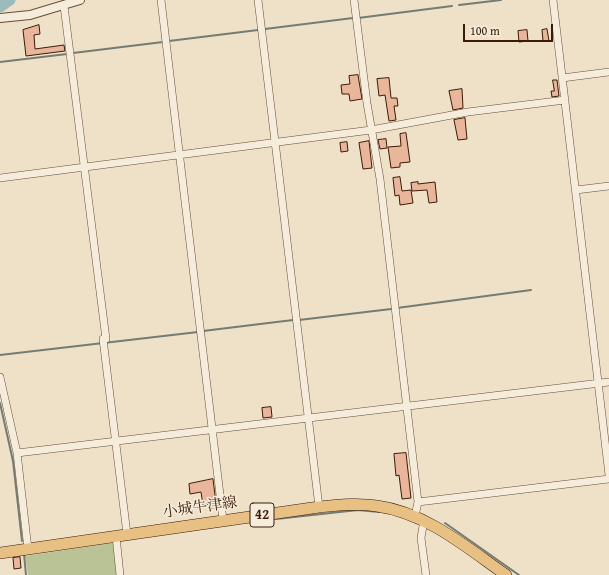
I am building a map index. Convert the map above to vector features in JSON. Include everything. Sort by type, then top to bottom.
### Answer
[{"type":"main road","name":"小城牛津線","points":[[0,553],[116,540],[127,534],[319,507],[361,504],[391,509],[420,518],[441,530],[506,575]]},
{"type":"street","points":[[3,18],[30,15],[80,0]]},
{"type":"street","points":[[161,0],[223,520]]},
{"type":"street","points":[[258,0],[307,418],[319,507]]},
{"type":"street","points":[[354,0],[380,179],[426,575]]},
{"type":"street","points":[[553,0],[609,475]]},
{"type":"street","points":[[64,6],[127,534]]},
{"type":"street","points":[[562,78],[609,72]]},
{"type":"street","points":[[0,178],[372,130],[468,112],[565,100]]},
{"type":"street","points":[[576,190],[609,186]]},
{"type":"street","points":[[0,377],[17,453],[28,549]]},
{"type":"street","points":[[17,453],[609,382]]},
{"type":"street","points":[[418,502],[609,479]]},
{"type":"street","points":[[116,540],[120,575]]},
{"type":"green space","points":[[113,543],[117,575],[28,575],[25,556]]},
{"type":"building","points":[[39,25],[40,34],[34,35],[35,49],[64,45],[65,51],[26,56],[23,30]]},
{"type":"building","points":[[547,29],[549,41],[543,41],[542,30]]},
{"type":"building","points":[[527,30],[528,41],[519,42],[518,31]]},
{"type":"building","points":[[358,75],[362,99],[350,101],[349,94],[342,94],[341,85],[350,84],[349,76]]},
{"type":"building","points":[[389,78],[391,98],[397,98],[398,106],[394,106],[396,120],[389,121],[385,95],[379,96],[377,79]]},
{"type":"building","points":[[553,80],[557,80],[559,96],[552,97],[551,91],[554,91]]},
{"type":"building","points":[[462,89],[463,108],[453,110],[449,91]]},
{"type":"building","points":[[465,118],[467,139],[458,140],[454,120]]},
{"type":"building","points":[[406,133],[410,162],[400,163],[400,167],[391,168],[388,147],[401,146],[400,134]]},
{"type":"building","points":[[386,139],[387,148],[380,149],[378,140]]},
{"type":"building","points":[[369,141],[372,168],[363,169],[359,143]]},
{"type":"building","points":[[347,142],[348,151],[341,152],[340,143]]},
{"type":"building","points":[[400,177],[402,191],[411,190],[413,203],[400,205],[399,195],[395,196],[393,178]]},
{"type":"building","points":[[418,182],[418,184],[435,182],[437,202],[429,203],[427,190],[412,191],[411,183]]},
{"type":"building","points":[[271,407],[272,417],[263,418],[262,408]]},
{"type":"building","points":[[406,453],[411,498],[402,499],[399,475],[396,476],[394,454]]},
{"type":"building","points":[[213,479],[216,503],[203,505],[201,492],[190,494],[189,484]]},
{"type":"building","points":[[20,557],[21,568],[14,569],[13,558]]},
{"type":"waterway","points":[[0,7],[10,0]]},
{"type":"waterway","points":[[459,5],[501,0]]},
{"type":"waterway","points":[[358,18],[452,6]]},
{"type":"waterway","points":[[265,29],[353,18]]},
{"type":"waterway","points":[[169,41],[258,30]]},
{"type":"waterway","points":[[73,53],[163,42]]},
{"type":"waterway","points":[[0,62],[67,54]]},
{"type":"waterway","points":[[397,308],[531,290]]},
{"type":"waterway","points":[[299,320],[391,309]]},
{"type":"waterway","points":[[203,331],[293,320]]},
{"type":"waterway","points":[[0,355],[198,332]]},
{"type":"waterway","points":[[0,403],[13,461],[22,541]]},
{"type":"waterway","points":[[276,519],[358,510],[379,512]]},
{"type":"waterway","points":[[445,523],[519,575]]},
{"type":"waterway","points":[[24,554],[26,575]]}]
